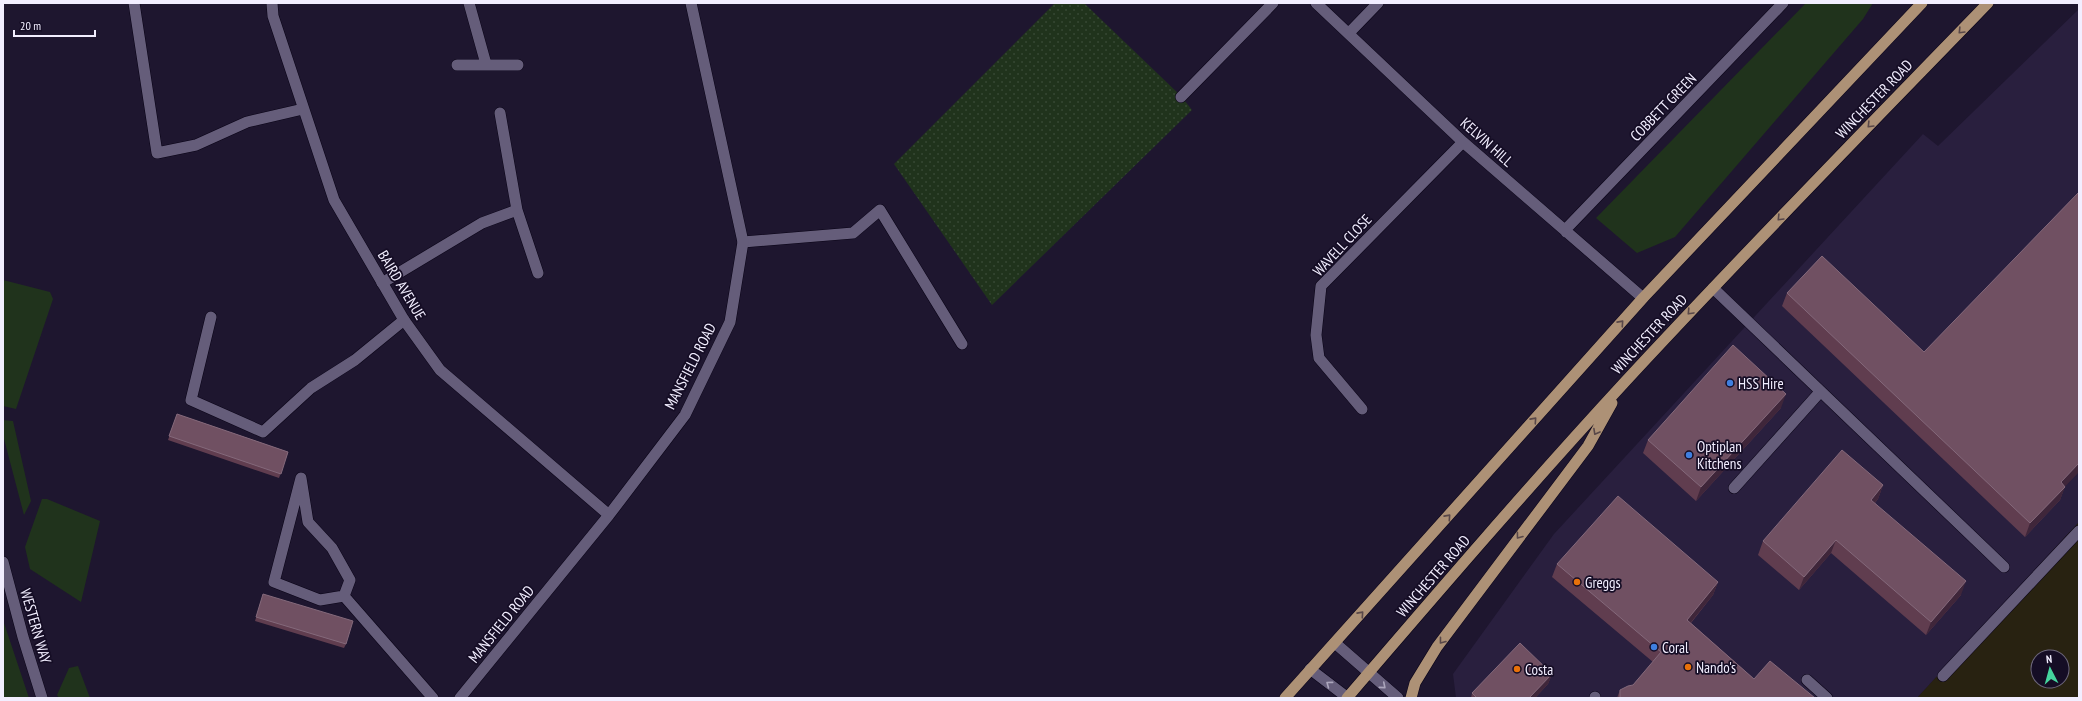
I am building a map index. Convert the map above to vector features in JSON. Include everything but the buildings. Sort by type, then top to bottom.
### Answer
[{"type":"main road","name":"WINCHESTER ROAD","points":[[1285,698],[1643,298],[1922,3]]},
{"type":"main road","name":"WINCHESTER ROAD","points":[[1348,698],[1426,605],[1622,385],[1713,288],[1988,3]]},
{"type":"main road","points":[[1411,698],[1415,683],[1437,647],[1588,446],[1622,385]]},
{"type":"street","points":[[134,3],[157,153],[196,145],[246,122],[303,109]]},
{"type":"street","name":"BAIRD AVENUE","points":[[272,3],[273,16],[334,200],[404,320],[440,370],[609,515]]},
{"type":"street","points":[[469,3],[486,64]]},
{"type":"street","name":"MANSFIELD ROAD","points":[[460,698],[609,515],[685,415],[730,322],[743,242],[691,3]]},
{"type":"street","points":[[1181,96],[1273,3]]},
{"type":"street","name":"KELVIN HILL","points":[[1316,3],[1463,142],[1643,298]]},
{"type":"street","points":[[1349,33],[1378,3]]},
{"type":"street","name":"COBBETT GREEN","points":[[1566,232],[1566,229],[1783,3]]},
{"type":"street","points":[[457,65],[518,65]]},
{"type":"street","points":[[500,113],[517,210],[538,273]]},
{"type":"street","name":"WAVELL CLOSE","points":[[1362,409],[1319,358],[1316,335],[1321,286],[1463,142]]},
{"type":"street","points":[[382,283],[482,223],[517,210]]},
{"type":"street","points":[[743,242],[853,233],[880,210],[962,344]]},
{"type":"street","points":[[1713,288],[2004,567]]},
{"type":"street","points":[[211,317],[191,400],[263,432],[311,388],[355,360],[404,320]]},
{"type":"street","points":[[1734,488],[1820,392]]},
{"type":"street","points":[[301,478],[308,522],[332,548],[350,580],[344,596],[320,600],[274,582],[301,478]]},
{"type":"street","points":[[1943,676],[2079,531]]},
{"type":"street","name":"WESTERN WAY","points":[[3,562],[23,637],[42,698]]},
{"type":"street","points":[[344,596],[433,698]]},
{"type":"street","points":[[1335,643],[1398,698]]},
{"type":"street","points":[[1310,669],[1348,698]]},
{"type":"street","points":[[1807,680],[1827,698]]},
{"type":"shaded area","points":[[2079,9],[2079,522],[1917,698],[1456,698],[1453,674],[1554,534],[1923,134],[1938,146]]},
{"type":"shaded area","points":[[2079,522],[2079,698],[1917,698]]},
{"type":"green space","points":[[1055,3],[1084,3],[1181,96],[1192,110],[992,305],[894,164]]},
{"type":"green space","points":[[1806,3],[1873,3],[1863,19],[1675,237],[1637,253],[1596,218]]},
{"type":"green space","points":[[3,280],[50,292],[53,299],[16,409],[3,406]]},
{"type":"green space","points":[[3,420],[13,421],[31,501],[24,515],[3,435]]},
{"type":"green space","points":[[42,499],[47,499],[100,521],[81,602],[30,569],[25,547]]},
{"type":"green space","points":[[3,620],[29,698],[4,698]]},
{"type":"green space","points":[[78,666],[90,698],[59,698],[57,695],[69,668]]},
{"type":"place","name":"HSS Hire","points":[[1730,383]]},
{"type":"place","name":"Optiplan Kitchens","points":[[1689,455]]},
{"type":"place","name":"Greggs","points":[[1577,582]]},
{"type":"place","name":"Coral","points":[[1654,647]]},
{"type":"place","name":"Nando's","points":[[1688,667]]},
{"type":"place","name":"Costa","points":[[1517,669]]}]
